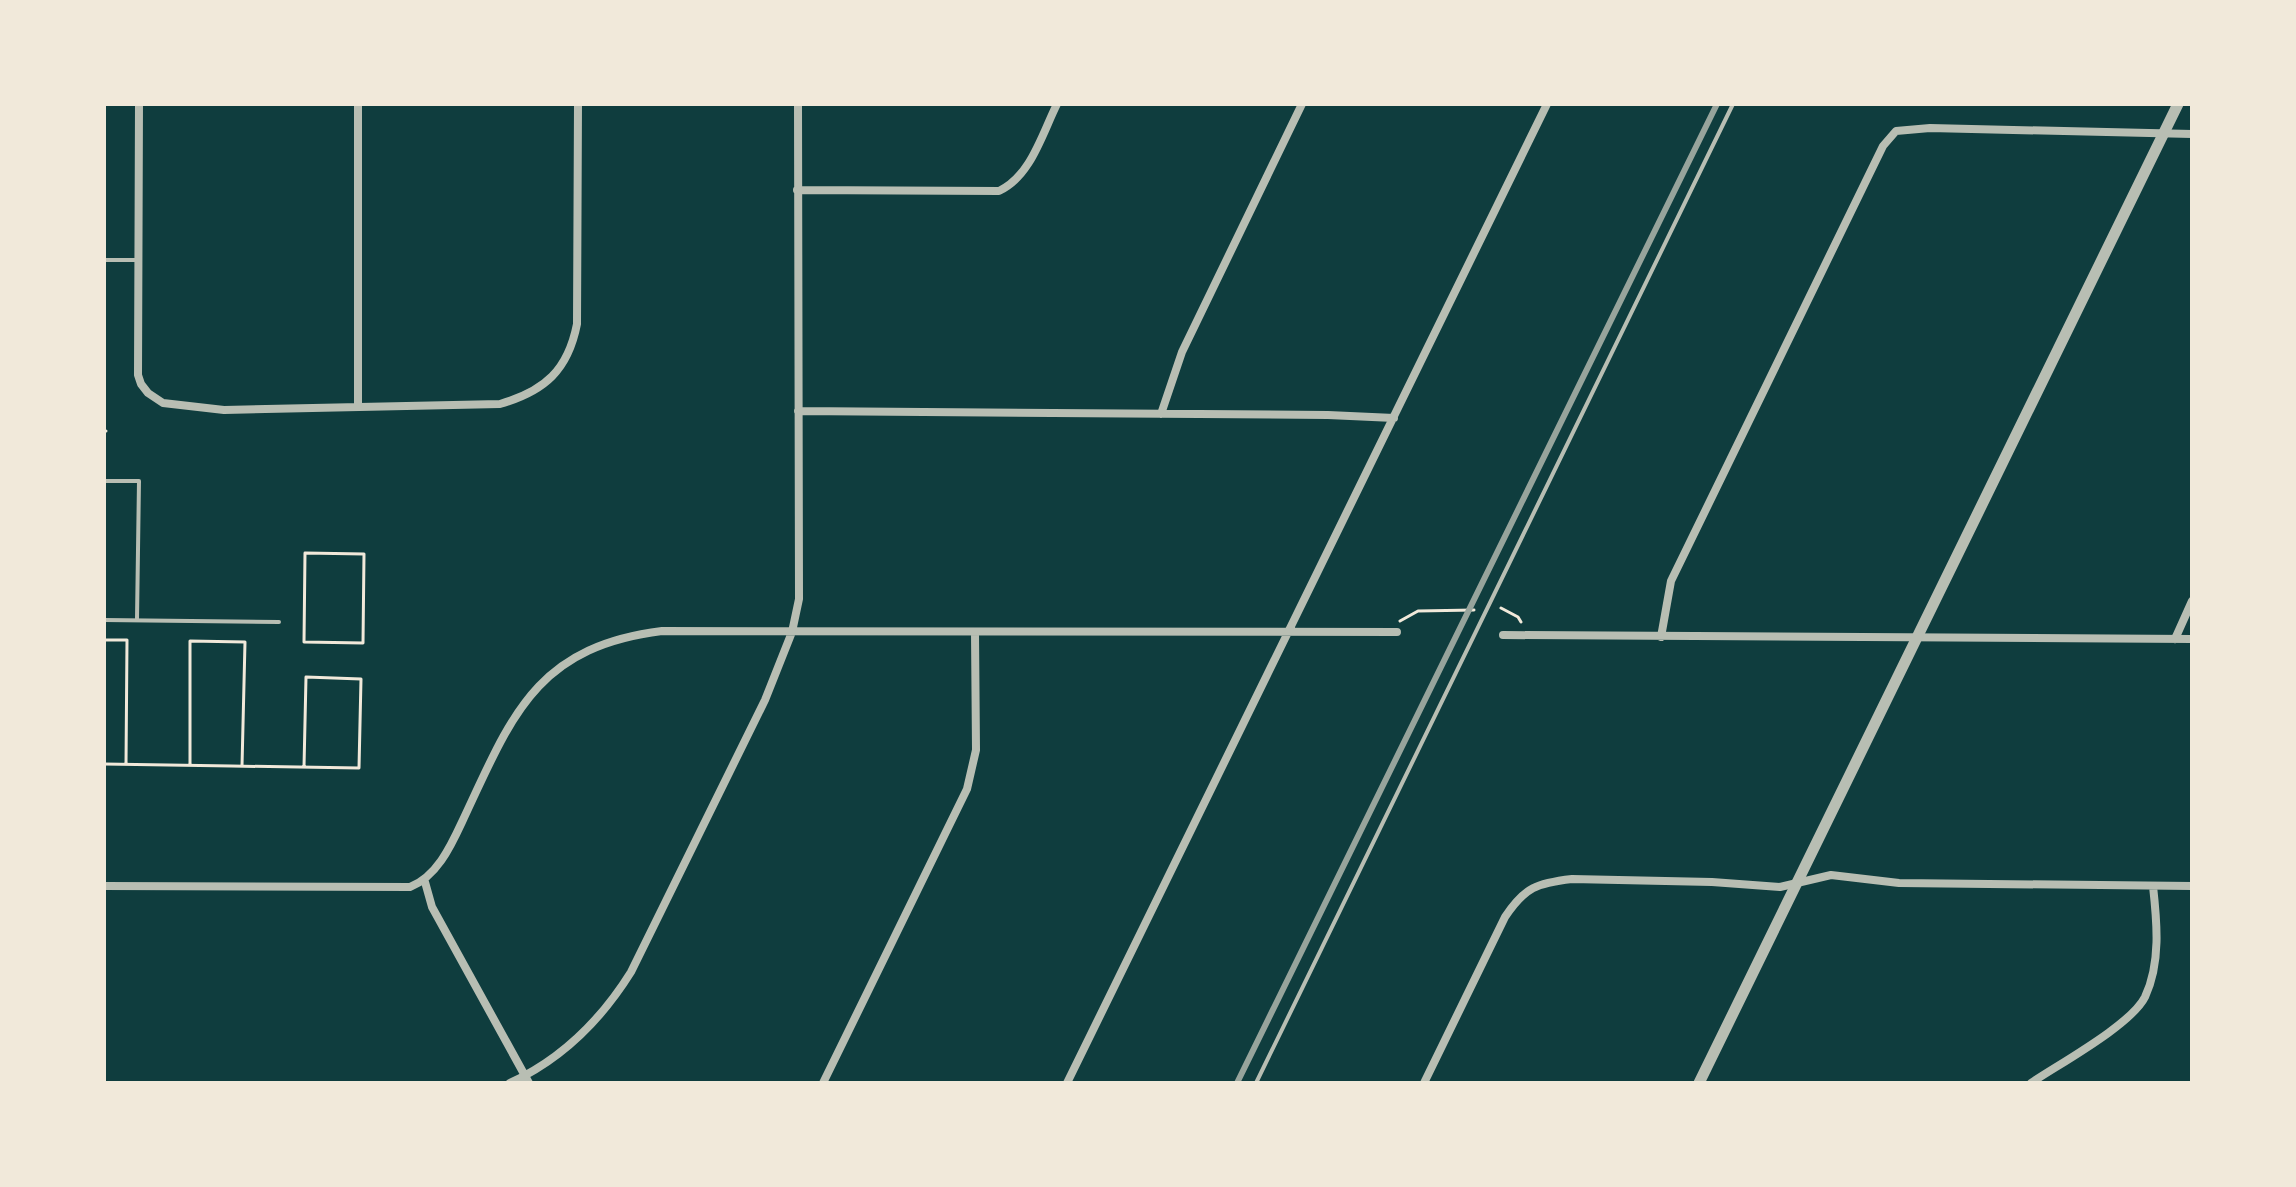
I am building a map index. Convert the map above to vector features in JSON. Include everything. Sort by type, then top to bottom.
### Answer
[{"type":"street","points":[[139,104],[138,375],[148,393],[163,403],[224,410],[500,404],[537,390],[562,366],[572,347],[577,324],[578,104]]},
{"type":"street","points":[[358,104],[358,406]]},
{"type":"street","points":[[510,1083],[527,1080],[581,1036],[605,1010],[631,972],[765,700],[792,632],[799,599],[798,104]]},
{"type":"street","points":[[797,190],[999,191],[1013,185],[1022,174],[1057,104]]},
{"type":"street","points":[[1161,414],[1169,382],[1182,352],[1302,104]]},
{"type":"street","points":[[1067,1083],[1547,104]]},
{"type":"street","points":[[1699,1083],[2178,104]]},
{"type":"street","points":[[1661,637],[1671,581],[1883,146],[1901,129],[2192,134]]},
{"type":"street","points":[[798,411],[1394,418]]},
{"type":"street","points":[[2175,639],[2192,601]]},
{"type":"street","points":[[104,886],[410,887],[425,882],[451,845],[500,742],[523,704],[559,667],[602,643],[630,635],[662,631],[1394,632]]},
{"type":"street","points":[[823,1083],[967,789],[976,750],[975,633]]},
{"type":"street","points":[[1503,635],[2192,639]]},
{"type":"street","points":[[1424,1083],[1505,917],[1532,887],[1572,879],[1780,887],[1831,875],[1899,883],[2192,886]]},
{"type":"street","points":[[425,882],[432,907],[527,1080]]},
{"type":"street","points":[[2031,1083],[2122,1022],[2144,999],[2156,952],[2153,886]]},
{"type":"lane","points":[[1256,1083],[1733,104]]},
{"type":"lane","points":[[104,260],[138,260]]},
{"type":"lane","points":[[104,481],[139,481],[137,620]]},
{"type":"lane","points":[[104,620],[279,622]]},
{"type":"path","points":[[305,553],[364,554],[363,643],[304,642],[305,553]]},
{"type":"path","points":[[1394,632],[1394,625],[1418,611],[1488,608],[1503,609],[1518,617],[1527,635]]},
{"type":"path","points":[[104,640],[127,640],[126,764]]},
{"type":"path","points":[[190,765],[190,641],[245,642],[242,766]]},
{"type":"path","points":[[104,764],[359,768],[361,679],[306,677],[304,767]]},
{"type":"railway","points":[[1237,1083],[1717,104]]}]
